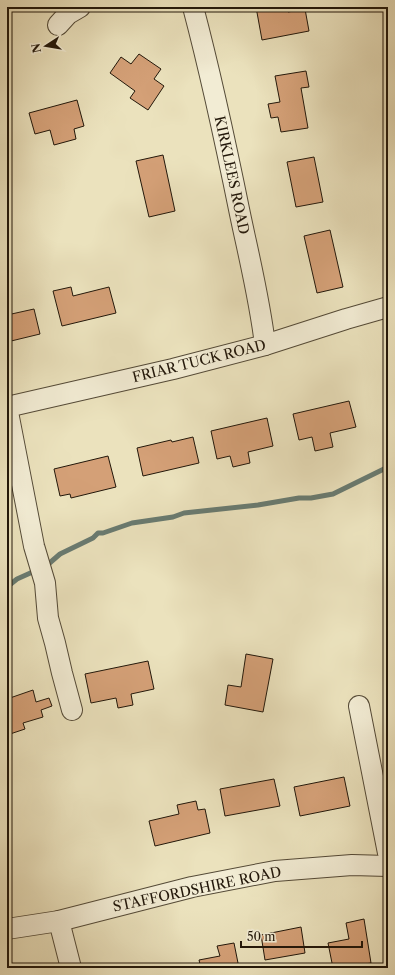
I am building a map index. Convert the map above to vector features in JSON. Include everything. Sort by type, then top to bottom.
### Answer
[{"type":"street","points":[[58,25],[68,14],[80,7]]},
{"type":"street","name":"KIRKLEES ROAD","points":[[193,7],[204,47],[234,184],[266,345]]},
{"type":"street","name":"FRIAR TUCK ROAD","points":[[7,407],[173,369],[266,345],[388,307]]},
{"type":"street","points":[[7,407],[34,546],[45,583],[48,618],[72,710]]},
{"type":"street","points":[[359,706],[388,853]]},
{"type":"street","name":"STAFFORDSHIRE ROAD","points":[[7,929],[59,921],[192,887],[276,871],[352,865],[388,866]]},
{"type":"street","points":[[59,921],[70,968]]},
{"type":"building","points":[[256,7],[287,7],[288,12],[305,9],[309,31],[262,40]]},
{"type":"building","points":[[139,54],[161,69],[154,79],[164,86],[148,110],[130,98],[135,91],[110,73],[121,57],[131,64]]},
{"type":"building","points":[[306,71],[309,87],[301,88],[308,128],[281,132],[278,117],[271,118],[268,104],[280,102],[275,76]]},
{"type":"building","points":[[77,100],[84,126],[74,129],[76,139],[54,145],[50,130],[35,134],[29,113]]},
{"type":"building","points":[[163,155],[175,211],[149,217],[136,161]]},
{"type":"building","points":[[314,157],[323,202],[296,207],[287,162]]},
{"type":"building","points":[[330,230],[343,287],[317,293],[304,236]]},
{"type":"building","points":[[71,287],[73,296],[109,287],[116,313],[62,326],[53,291]]},
{"type":"building","points":[[34,309],[40,334],[7,342],[7,315]]},
{"type":"building","points":[[349,401],[356,427],[330,433],[333,447],[315,451],[312,437],[299,440],[293,414]]},
{"type":"building","points":[[267,418],[273,446],[248,452],[250,463],[233,467],[230,456],[217,459],[211,431]]},
{"type":"building","points":[[193,437],[199,463],[143,476],[137,448],[171,440],[172,442]]},
{"type":"building","points":[[108,456],[116,487],[71,498],[70,494],[60,496],[54,469]]},
{"type":"building","points":[[246,654],[273,659],[263,712],[225,705],[228,685],[241,687]]},
{"type":"building","points":[[148,661],[154,689],[131,694],[133,705],[118,708],[116,698],[91,703],[85,674]]},
{"type":"building","points":[[33,690],[36,702],[49,698],[52,706],[41,710],[43,717],[23,723],[25,729],[7,735],[7,699]]},
{"type":"building","points":[[344,777],[350,806],[300,816],[294,787]]},
{"type":"building","points":[[274,779],[280,806],[225,816],[220,789]]},
{"type":"building","points":[[196,801],[198,810],[205,809],[210,833],[155,846],[149,821],[179,814],[177,805]]},
{"type":"building","points":[[364,919],[371,963],[333,968],[328,943],[349,939],[346,923]]},
{"type":"building","points":[[301,927],[305,953],[265,960],[261,935]]},
{"type":"building","points":[[234,943],[239,968],[201,968],[199,960],[220,956],[217,946]]},
{"type":"waterway","points":[[45,567],[60,554],[93,538],[98,533],[103,533],[132,523],[173,517],[184,513],[258,505],[333,494],[388,467]]},
{"type":"waterway","points":[[7,587],[17,579],[37,570]]}]
